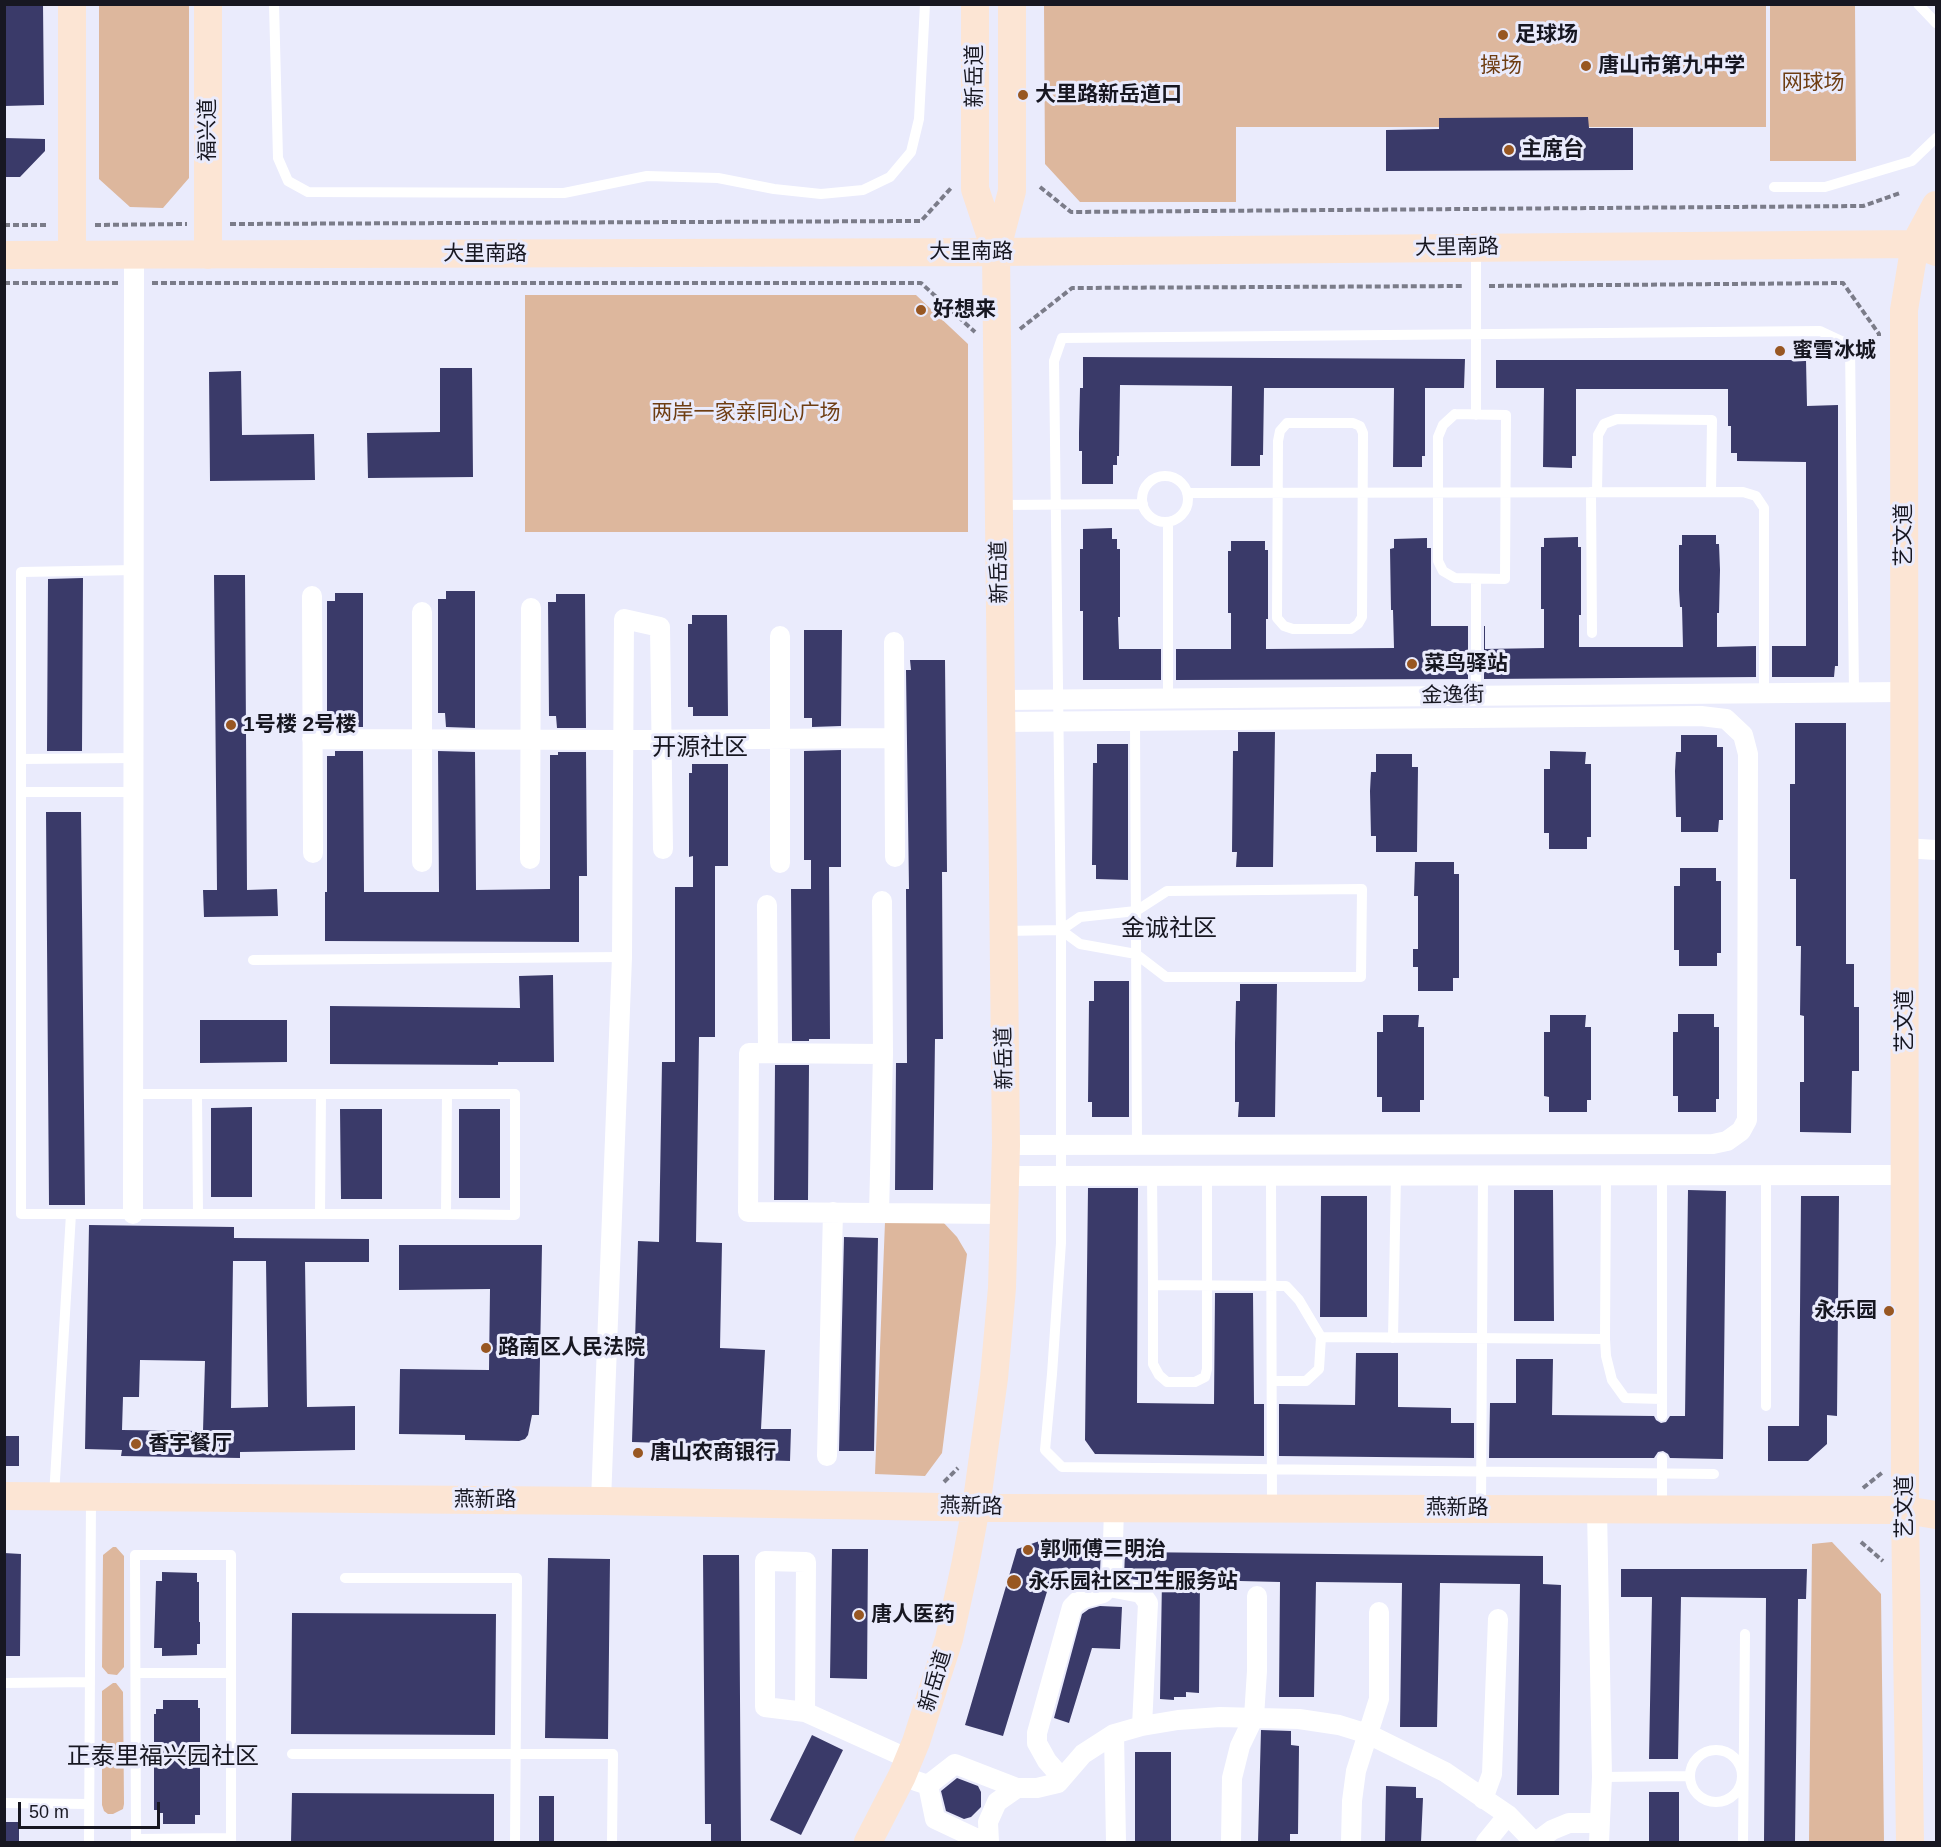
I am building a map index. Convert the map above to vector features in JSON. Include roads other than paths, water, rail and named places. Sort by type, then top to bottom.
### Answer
[{"type":"main road","points":[[72,4],[72,255]]},
{"type":"main road","name":"福兴道","points":[[208,4],[208,255]]},
{"type":"main road","name":"新岳道","points":[[975,4],[975,189],[996,252]]},
{"type":"main road","name":"新岳道","points":[[868,1842],[913,1773],[926,1711],[949,1639],[976,1507],[994,1378],[1002,1288],[1006,1145],[996,252],[1012,191],[1012,4]]},
{"type":"main road","name":"艺文道","points":[[1910,1842],[1905,1510],[1904,310],[1926,248],[1936,205]]},
{"type":"main road","name":"大里南路","points":[[4,255],[72,255],[134,269],[208,255],[1476,248],[1926,248]]},
{"type":"main road","name":"燕新路","points":[[4,1496],[976,1507],[1905,1510],[1936,1515]]},
{"type":"street","points":[[133,1214],[135,1094],[134,269]]},
{"type":"street","points":[[312,596],[313,853]]},
{"type":"street","points":[[530,859],[531,608]]},
{"type":"street","points":[[422,612],[422,862]]},
{"type":"street","points":[[602,1501],[622,957],[624,619],[660,627],[663,849]]},
{"type":"street","points":[[780,636],[780,863]]},
{"type":"street","points":[[894,642],[895,857]]},
{"type":"street","name":"金逸街","points":[[1002,711],[1058,699],[1903,692]]},
{"type":"street","points":[[1002,711],[1059,722],[1701,716],[1726,719],[1743,735],[1748,754],[1747,1120],[1741,1131],[1727,1141],[1713,1144],[1006,1145]]},
{"type":"street","points":[[312,739],[894,738]]},
{"type":"street","points":[[1904,848],[1936,850]]},
{"type":"street","points":[[879,1213],[883,1053],[882,901]]},
{"type":"street","points":[[767,905],[768,1053]]},
{"type":"street","points":[[883,1053],[749,1053],[748,1212],[1005,1214]]},
{"type":"street","points":[[1006,1176],[1905,1175]]},
{"type":"street","points":[[827,1456],[833,1212]]},
{"type":"street","points":[[1062,1778],[1047,1761],[1037,1743],[1036,1733],[1072,1607],[1084,1598],[1103,1593],[1113,1578],[1114,1508]]},
{"type":"street","points":[[913,1773],[955,1764],[1017,1788],[1036,1788],[1058,1783],[1083,1754],[1114,1734],[1142,1726],[1178,1720],[1254,1717],[1299,1719],[1339,1725],[1368,1734],[1445,1772],[1508,1815],[1535,1842],[1552,1830],[1569,1823],[1599,1833],[1602,1777],[1597,1509]]},
{"type":"street","points":[[805,1712],[806,1562],[765,1561],[765,1707],[805,1712],[913,1773],[935,1819],[984,1842]]},
{"type":"street","points":[[1109,1587],[1141,1593],[1148,1603],[1142,1726]]},
{"type":"street","points":[[1231,1842],[1232,1778],[1240,1746],[1254,1717],[1257,1671],[1257,1596]]},
{"type":"street","points":[[1351,1842],[1352,1801],[1356,1771],[1379,1699],[1379,1612]]},
{"type":"street","points":[[1483,1798],[1492,1774],[1498,1619]]},
{"type":"street","points":[[1114,1734],[1116,1842]]},
{"type":"street","points":[[989,1842],[988,1822],[997,1802],[1017,1788]]},
{"type":"street","points":[[1486,1842],[1508,1815]]},
{"type":"lane","points":[[274,4],[278,158],[288,181],[308,192],[564,193],[647,176],[718,178],[774,189],[821,194],[863,190],[890,177],[911,152],[919,119],[925,4]]},
{"type":"lane","points":[[1918,4],[1936,23]]},
{"type":"lane","points":[[1774,187],[1825,187],[1911,161],[1936,138]]},
{"type":"lane","points":[[1476,248],[1476,415]]},
{"type":"lane","points":[[1714,1474],[1062,1467],[1045,1450],[1061,1243],[1061,930],[1054,361],[1062,338],[1820,331],[1850,345],[1854,693]]},
{"type":"lane","points":[[1455,414],[1476,415],[1506,415],[1505,579],[1455,578],[1443,571],[1438,561],[1438,437],[1443,425],[1455,414]]},
{"type":"lane","points":[[1592,633],[1594,492],[1598,435],[1604,424],[1617,419],[1712,420],[1711,492]]},
{"type":"lane","points":[[1287,423],[1353,423],[1360,426],[1363,433],[1362,617],[1351,629],[1293,629],[1284,626],[1277,618],[1277,493],[1278,441],[1280,431],[1287,423]]},
{"type":"lane","points":[[1164,476],[1172,477],[1184,486],[1188,493],[1186,508],[1176,520],[1168,522],[1155,520],[1149,516],[1143,504],[1144,488],[1149,482],[1164,476]]},
{"type":"lane","points":[[1188,493],[1743,492],[1756,496],[1764,508],[1764,693]]},
{"type":"lane","points":[[1000,504],[1143,504]]},
{"type":"lane","points":[[1168,522],[1168,699]]},
{"type":"lane","points":[[135,570],[21,572],[21,1214],[515,1215],[515,1094],[135,1094]]},
{"type":"lane","points":[[1476,579],[1476,696]]},
{"type":"lane","points":[[1135,721],[1137,1145]]},
{"type":"lane","points":[[21,759],[135,758]]},
{"type":"lane","points":[[21,792],[135,792]]},
{"type":"lane","points":[[1004,931],[1061,930],[1080,917],[1136,911],[1167,891],[1362,889],[1361,977],[1166,977],[1136,954],[1080,944],[1061,930]]},
{"type":"lane","points":[[253,960],[622,957]]},
{"type":"lane","points":[[197,1094],[198,1214]]},
{"type":"lane","points":[[320,1214],[321,1094]]},
{"type":"lane","points":[[446,1214],[447,1094]]},
{"type":"lane","points":[[1152,1175],[1153,1364],[1159,1375],[1167,1382],[1195,1382],[1205,1377],[1207,1368],[1208,1175]]},
{"type":"lane","points":[[1394,1338],[1396,1175]]},
{"type":"lane","points":[[1481,1508],[1483,1175]]},
{"type":"lane","points":[[1606,1175],[1605,1339],[1606,1356],[1612,1380],[1624,1398],[1662,1399]]},
{"type":"lane","points":[[1662,1175],[1662,1416]]},
{"type":"lane","points":[[1766,1175],[1766,1406]]},
{"type":"lane","points":[[1271,1176],[1272,1508]]},
{"type":"lane","points":[[54,1497],[71,1214]]},
{"type":"lane","points":[[1153,1285],[1286,1286],[1299,1300],[1321,1337],[1319,1370],[1306,1381],[1272,1381]]},
{"type":"lane","points":[[1321,1337],[1605,1339]]},
{"type":"lane","points":[[1662,1458],[1662,1509]]},
{"type":"lane","points":[[89,1842],[91,1497]]},
{"type":"lane","points":[[135,1555],[231,1555],[231,1673],[231,1840],[136,1841],[135,1555]]},
{"type":"lane","points":[[345,1578],[517,1578],[514,1842]]},
{"type":"lane","points":[[1743,1842],[1745,1634]]},
{"type":"lane","points":[[136,1673],[231,1673]]},
{"type":"lane","points":[[4,1683],[90,1682]]},
{"type":"lane","points":[[1711,1750],[1720,1750],[1736,1758],[1743,1774],[1742,1783],[1733,1797],[1717,1803],[1709,1802],[1695,1792],[1690,1776],[1696,1760],[1711,1750]]},
{"type":"lane","points":[[292,1754],[613,1754],[612,1842]]},
{"type":"lane","points":[[1602,1777],[1690,1776]]},
{"type":"lane","points":[[4,1803],[89,1804]]},
{"type":"place","name":"足球场","points":[[1503,35]]},
{"type":"place","name":"唐山市第九中学","points":[[1586,66]]},
{"type":"place","name":"大里路新岳道口","points":[[1023,95]]},
{"type":"place","name":"主席台","points":[[1509,150]]},
{"type":"place","name":"好想来","points":[[921,310]]},
{"type":"place","name":"蜜雪冰城","points":[[1780,351]]},
{"type":"place","name":"菜鸟驿站","points":[[1412,664]]},
{"type":"place","name":"1号楼 2号楼","points":[[231,725]]},
{"type":"place","name":"永乐园","points":[[1889,1311]]},
{"type":"place","name":"路南区人民法院","points":[[486,1348]]},
{"type":"place","name":"香宇餐厅","points":[[136,1444]]},
{"type":"place","name":"唐山农商银行","points":[[638,1453]]},
{"type":"place","name":"郭师傅三明治","points":[[1028,1550]]},
{"type":"place","name":"永乐园社区卫生服务站","points":[[1014,1582]]},
{"type":"place","name":"唐人医药","points":[[859,1615]]},
{"type":"district","name":"开源社区","points":[[700,748]]},
{"type":"district","name":"金诚社区","points":[[1169,929]]},
{"type":"district","name":"正泰里福兴园社区","points":[[163,1757]]},
{"type":"park label","name":"操场","points":[[1501,66]]},
{"type":"park label","name":"网球场","points":[[1813,83]]},
{"type":"park label","name":"两岸一家亲同心广场","points":[[746,413]]}]
